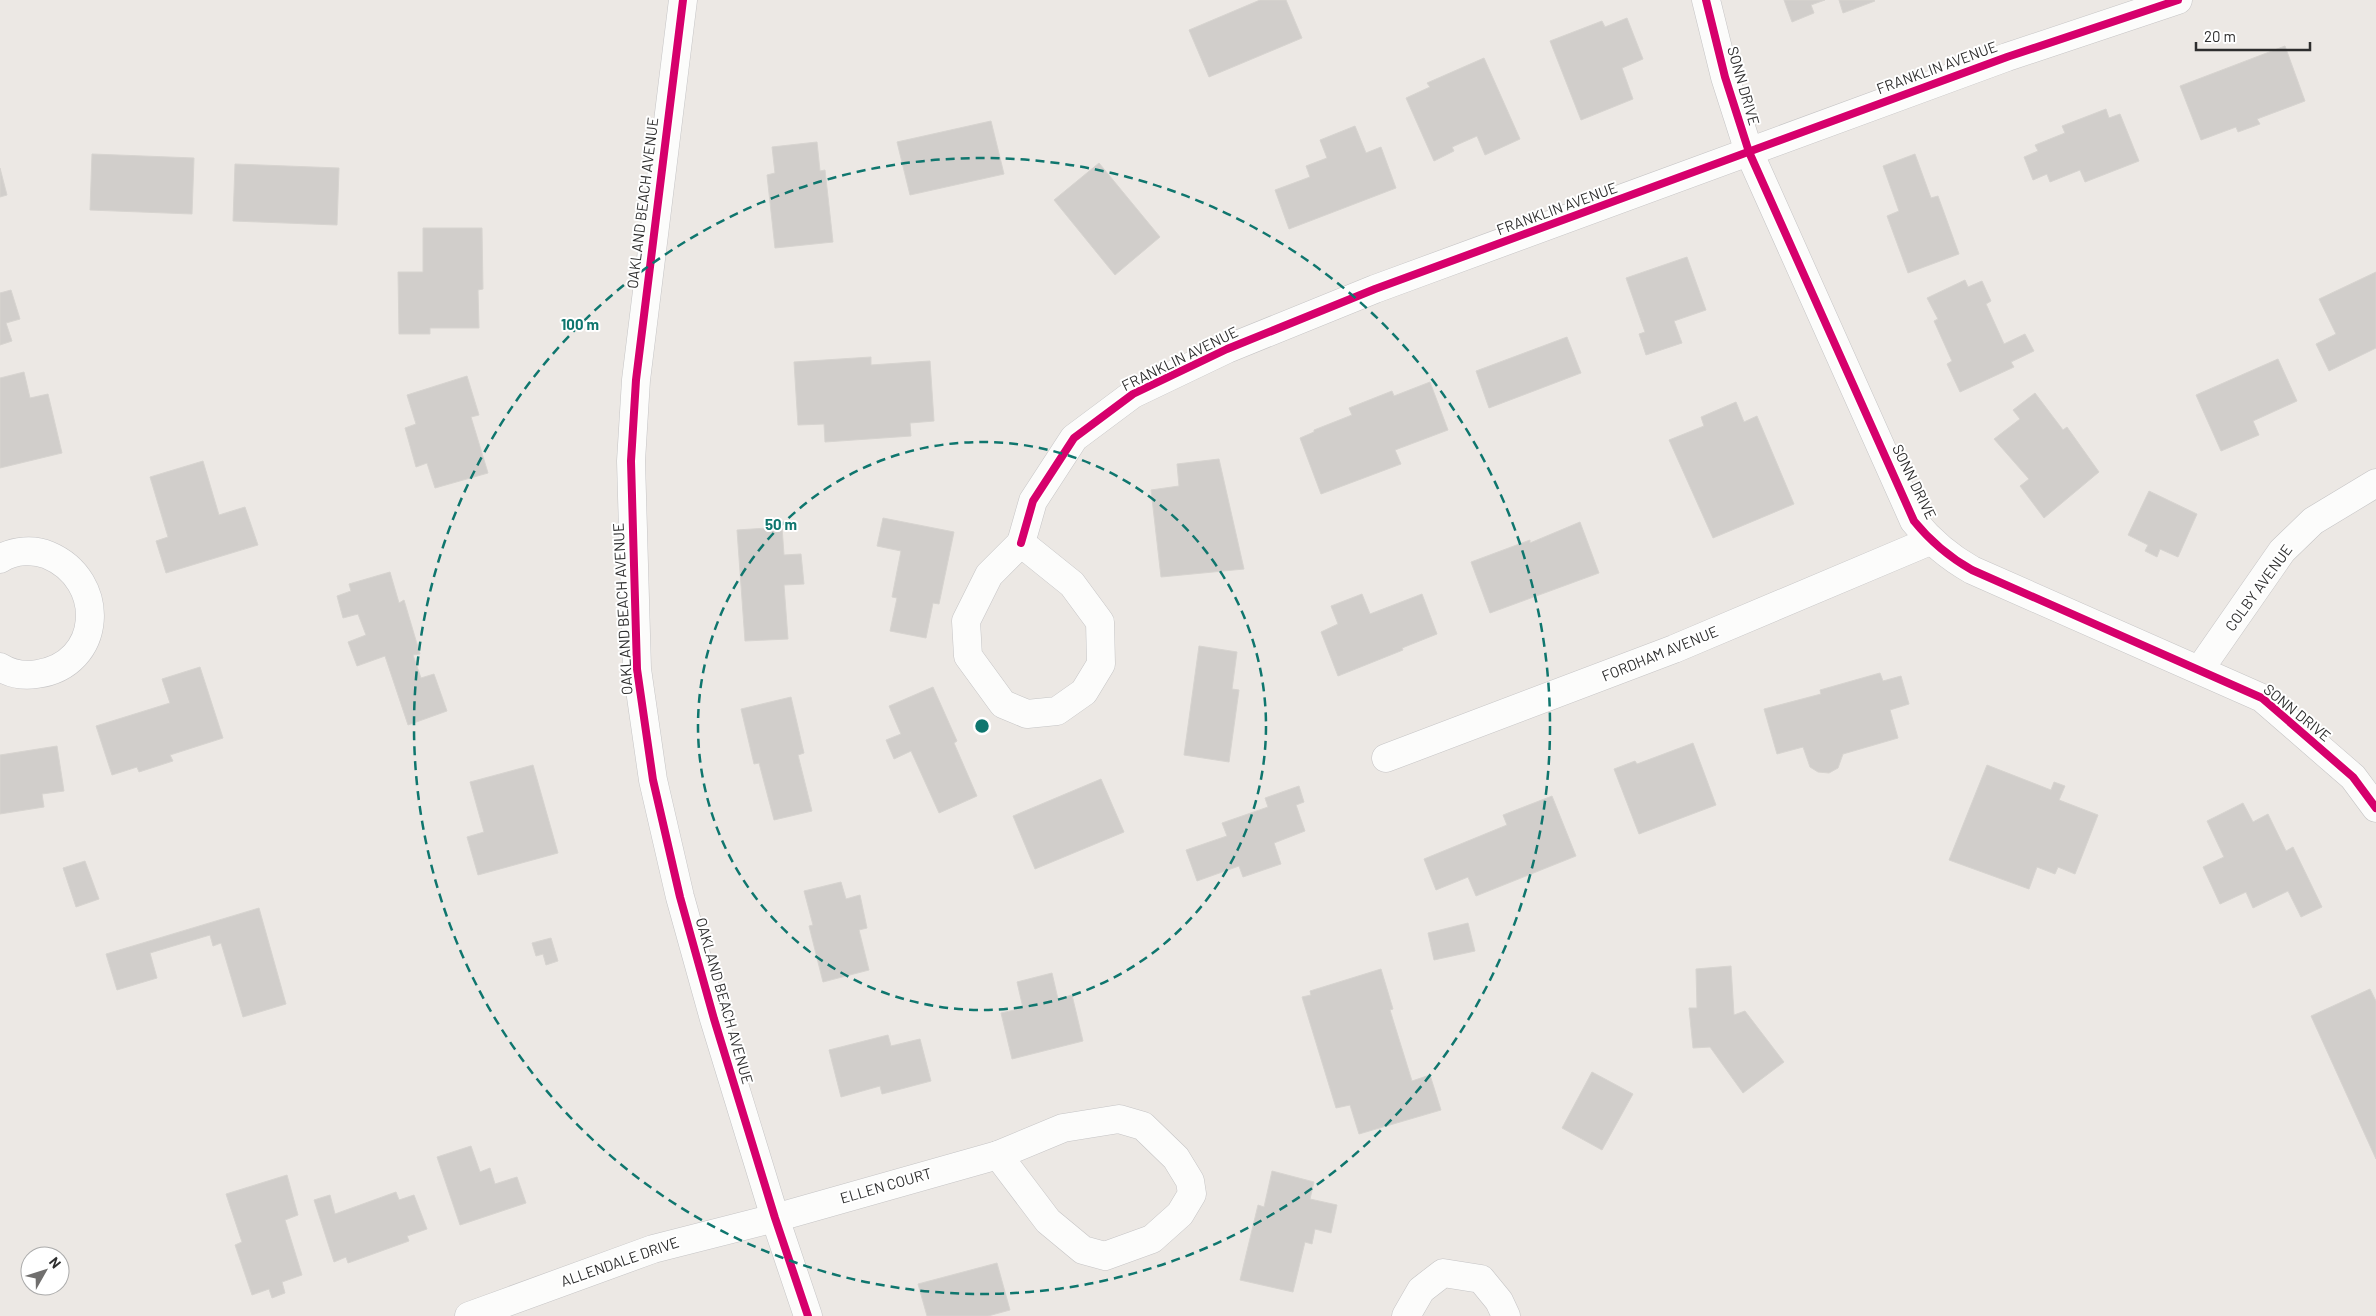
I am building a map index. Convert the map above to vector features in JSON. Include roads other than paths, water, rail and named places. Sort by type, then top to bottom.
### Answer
[{"type":"street","name":"OAKLAND BEACH AVENUE","points":[[683,0],[636,380],[631,461],[637,668],[653,780],[680,897],[714,1019],[775,1218],[808,1316]]},
{"type":"street","name":"SONN DRIVE","points":[[1706,0],[1725,77],[1749,152],[1914,521],[1930,541],[1950,557],[1972,570],[2262,698],[2353,777],[2376,808]]},
{"type":"street","name":"FRANKLIN AVENUE","points":[[1021,543],[1072,584],[1100,622],[1100,664],[1084,692],[1058,711],[1027,714],[1003,704],[968,656],[966,621],[989,575],[1021,543],[1034,501],[1074,438],[1133,394],[1227,349],[1375,289],[2007,57],[2178,0]]},
{"type":"street","name":"COLBY AVENUE","points":[[2200,669],[2282,551],[2314,521],[2376,483]]},
{"type":"street","name":"FORDHAM AVENUE","points":[[1386,758],[1674,649],[1930,541]]},
{"type":"street","points":[[0,559],[23,551],[42,553],[61,560],[76,573],[86,590],[91,609],[90,628],[81,648],[66,663],[48,672],[26,676],[6,671],[0,667]]},
{"type":"street","name":"ELLEN COURT","points":[[775,1218],[998,1155],[1063,1128],[1119,1119],[1143,1126],[1176,1158],[1190,1181],[1192,1194],[1180,1214],[1152,1239],[1105,1256],[1083,1250],[1048,1221],[998,1155]]},
{"type":"street","name":"ALLENDALE DRIVE","points":[[468,1316],[653,1249],[775,1218]]},
{"type":"street","points":[[1406,1316],[1421,1290],[1443,1272],[1481,1279],[1499,1301],[1506,1316]]}]
